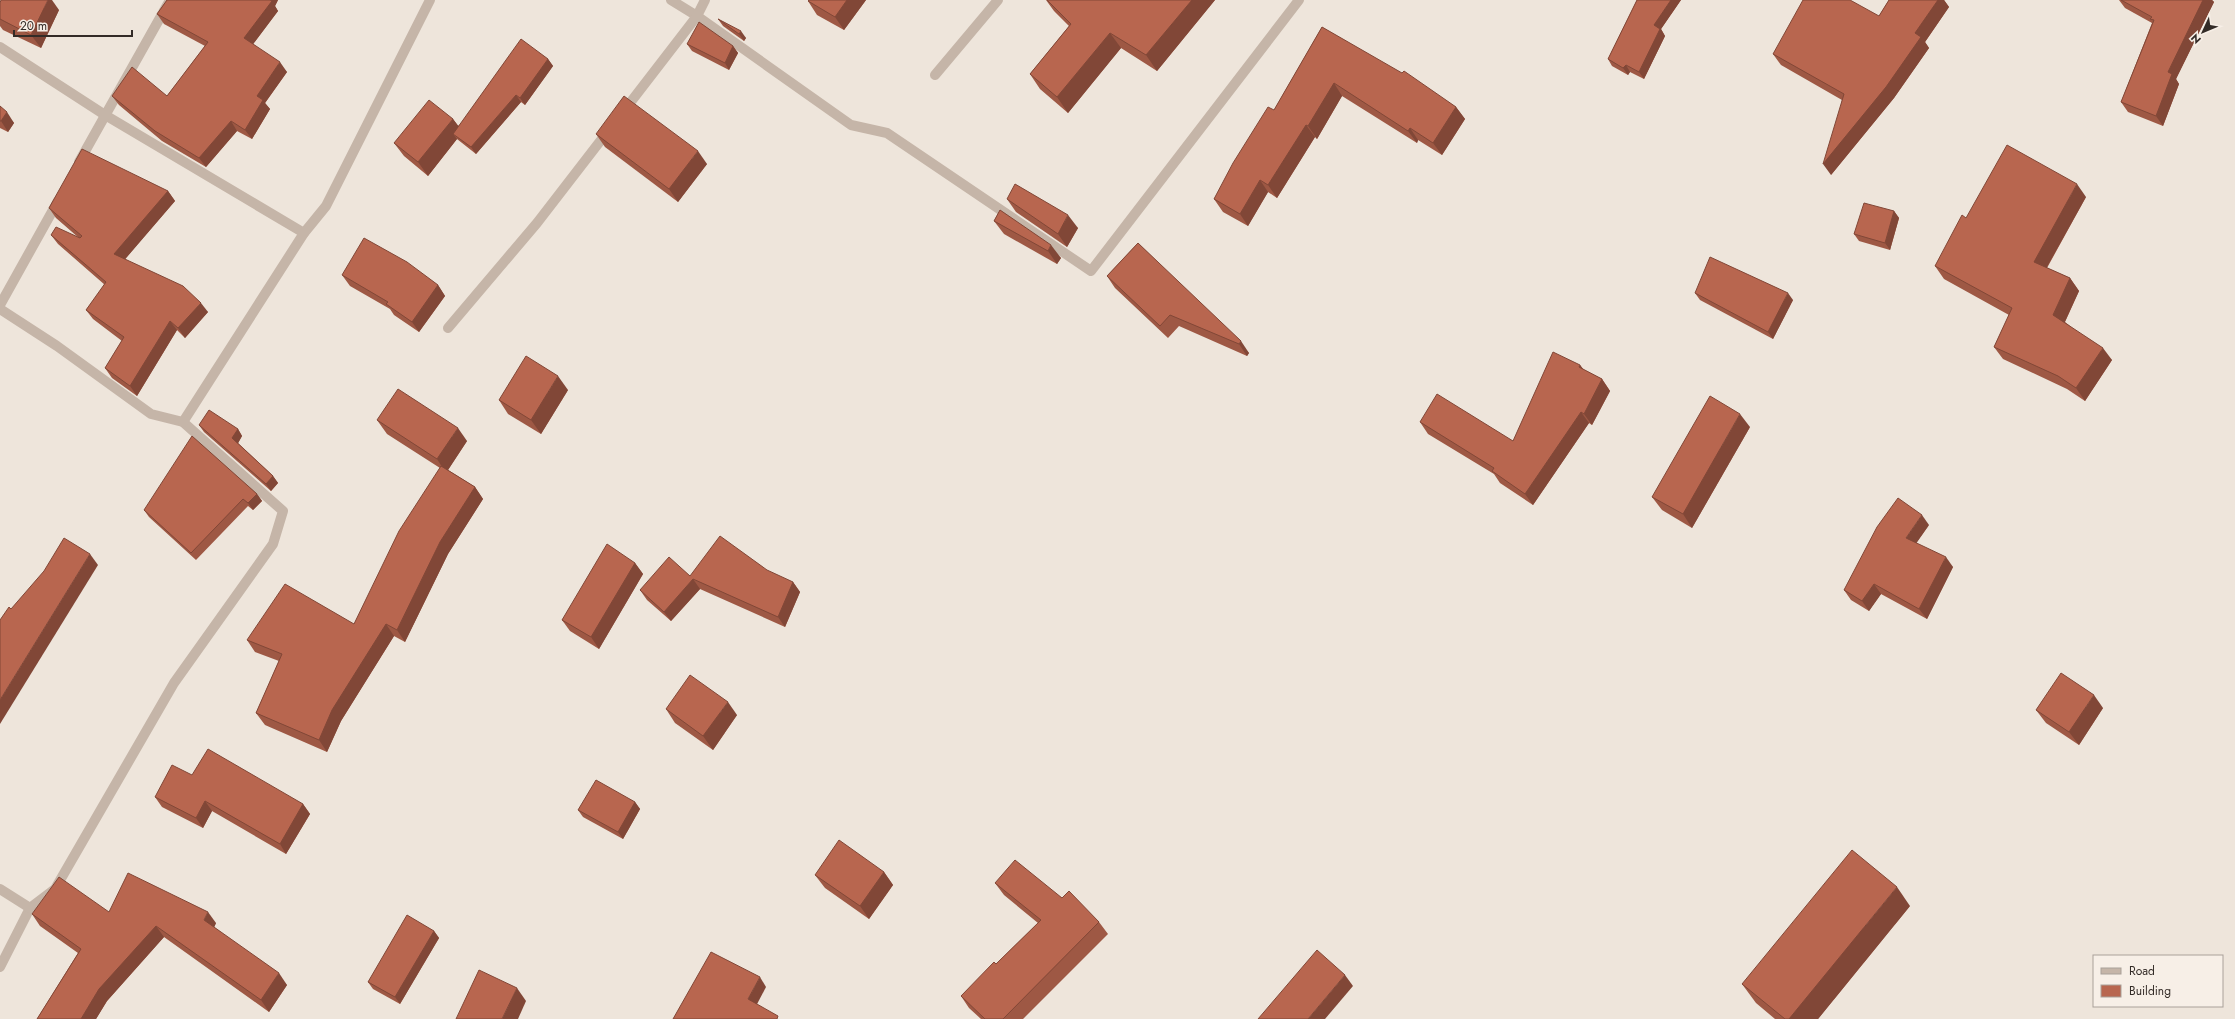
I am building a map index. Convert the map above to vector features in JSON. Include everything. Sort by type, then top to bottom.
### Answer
[{"type":"street","points":[[75,169],[170,0]]},
{"type":"street","points":[[182,422],[304,233],[326,206],[430,0]]},
{"type":"street","points":[[671,0],[697,16],[851,125],[887,134],[1091,271],[1299,0]]},
{"type":"street","points":[[448,328],[537,223],[697,16],[705,0]]},
{"type":"street","points":[[935,75],[998,0]]},
{"type":"street","points":[[0,47],[105,114],[304,233]]},
{"type":"street","points":[[0,305],[64,190]]},
{"type":"street","points":[[0,309],[58,346],[151,414],[182,422],[284,511],[273,544],[174,684],[55,890],[30,908],[0,966]]},
{"type":"street","points":[[0,889],[30,908]]},
{"type":"building","points":[[1,0],[48,0],[31,35],[0,19]]},
{"type":"building","points":[[167,0],[272,1],[244,38],[280,62],[257,96],[263,100],[245,130],[231,121],[199,158],[155,131],[112,96],[132,67],[167,96],[208,42],[157,14]]},
{"type":"building","points":[[847,0],[835,17],[808,1]]},
{"type":"building","points":[[1047,0],[1192,0],[1146,55],[1110,33],[1057,97],[1030,74],[1071,24]]},
{"type":"building","points":[[1637,0],[1671,0],[1654,25],[1660,29],[1639,72],[1626,65],[1623,68],[1608,59]]},
{"type":"building","points":[[1803,0],[1850,0],[1879,16],[1889,0],[1938,0],[1915,33],[1921,37],[1886,87],[1823,164],[1844,94],[1773,54]]},
{"type":"building","points":[[2121,0],[2203,0],[2168,72],[2172,74],[2156,116],[2121,102],[2154,20],[2150,19],[2152,17]]},
{"type":"building","points":[[718,19],[741,31],[739,34]]},
{"type":"building","points":[[699,22],[733,46],[725,63],[687,44]]},
{"type":"building","points":[[1322,27],[1402,73],[1404,71],[1456,107],[1433,143],[1410,128],[1408,131],[1334,83],[1308,126],[1306,125],[1268,185],[1260,180],[1240,214],[1214,199],[1233,163],[1268,107],[1274,110]]},
{"type":"building","points":[[521,39],[548,59],[520,98],[516,95],[471,147],[453,134]]},
{"type":"building","points":[[624,96],[698,151],[669,189],[596,134]]},
{"type":"building","points":[[429,100],[453,119],[418,162],[394,143]]},
{"type":"building","points":[[0,106],[7,112],[1,121],[0,121]]},
{"type":"building","points":[[2007,145],[2077,184],[2034,262],[2070,278],[2053,315],[2103,348],[2076,388],[2058,376],[1994,347],[2012,308],[1935,266],[1962,215],[1966,218]]},
{"type":"building","points":[[82,149],[168,191],[114,254],[183,286],[201,303],[178,328],[170,321],[130,386],[105,368],[124,337],[86,310],[106,282],[51,235],[56,227],[80,238],[82,236],[49,208]]},
{"type":"building","points":[[1015,184],[1068,215],[1058,234],[1007,199]]},
{"type":"building","points":[[1864,203],[1894,211],[1885,243],[1854,234]]},
{"type":"building","points":[[1000,210],[1051,245],[1048,251],[994,221]]},
{"type":"building","points":[[364,238],[407,262],[438,285],[412,322],[386,304],[388,302],[342,275]]},
{"type":"building","points":[[1138,243],[1241,341],[1239,344],[1170,315],[1160,326],[1107,276]]},
{"type":"building","points":[[1710,257],[1788,293],[1768,332],[1695,293]]},
{"type":"building","points":[[1553,352],[1580,365],[1579,367],[1602,379],[1584,414],[1581,412],[1525,494],[1492,471],[1494,468],[1420,422],[1437,394],[1513,441]]},
{"type":"building","points":[[526,356],[558,376],[531,420],[499,400]]},
{"type":"building","points":[[398,389],[458,428],[437,459],[377,420]]},
{"type":"building","points":[[1710,396],[1740,414],[1683,514],[1652,497]]},
{"type":"building","points":[[209,410],[238,429],[232,438],[273,476],[266,484],[199,425]]},
{"type":"building","points":[[192,436],[257,494],[248,503],[243,499],[191,553],[144,510]]},
{"type":"building","points":[[441,466],[475,487],[440,542],[397,630],[386,624],[332,710],[319,740],[256,713],[282,654],[247,640],[285,584],[354,624],[399,531]]},
{"type":"building","points":[[1898,498],[1922,515],[1906,538],[1946,557],[1919,609],[1874,584],[1862,601],[1844,590],[1877,527]]},
{"type":"building","points":[[720,536],[767,570],[793,582],[778,617],[693,579],[664,612],[640,590],[669,557],[690,576]]},
{"type":"building","points":[[64,538],[90,554],[0,700],[0,620],[9,607],[11,609],[44,571]]},
{"type":"building","points":[[607,544],[635,563],[591,637],[562,620]]},
{"type":"building","points":[[2061,673],[2094,695],[2069,732],[2036,710]]},
{"type":"building","points":[[690,675],[728,702],[703,736],[666,709]]},
{"type":"building","points":[[208,749],[303,804],[280,844],[205,801],[196,818],[155,797],[172,765],[192,775]]},
{"type":"building","points":[[596,780],[635,802],[618,832],[578,810]]},
{"type":"building","points":[[839,840],[884,872],[860,906],[815,875]]},
{"type":"building","points":[[1852,850],[1897,887],[1789,1019],[1785,1019],[1742,984]]},
{"type":"building","points":[[1015,860],[1062,898],[1069,891],[1099,922],[1003,1019],[985,1019],[961,996],[994,962],[996,964],[1041,920],[995,883]]},
{"type":"building","points":[[128,873],[208,912],[204,920],[279,973],[261,1000],[156,926],[99,989],[81,1019],[37,1019],[81,949],[32,914],[59,877],[109,912]]},
{"type":"building","points":[[407,915],[434,931],[395,997],[368,982]]},
{"type":"building","points":[[1317,950],[1345,975],[1308,1019],[1258,1019]]},
{"type":"building","points":[[711,952],[760,977],[748,999],[778,1016],[777,1019],[673,1019]]},
{"type":"building","points":[[479,970],[517,988],[502,1019],[456,1019]]}]
